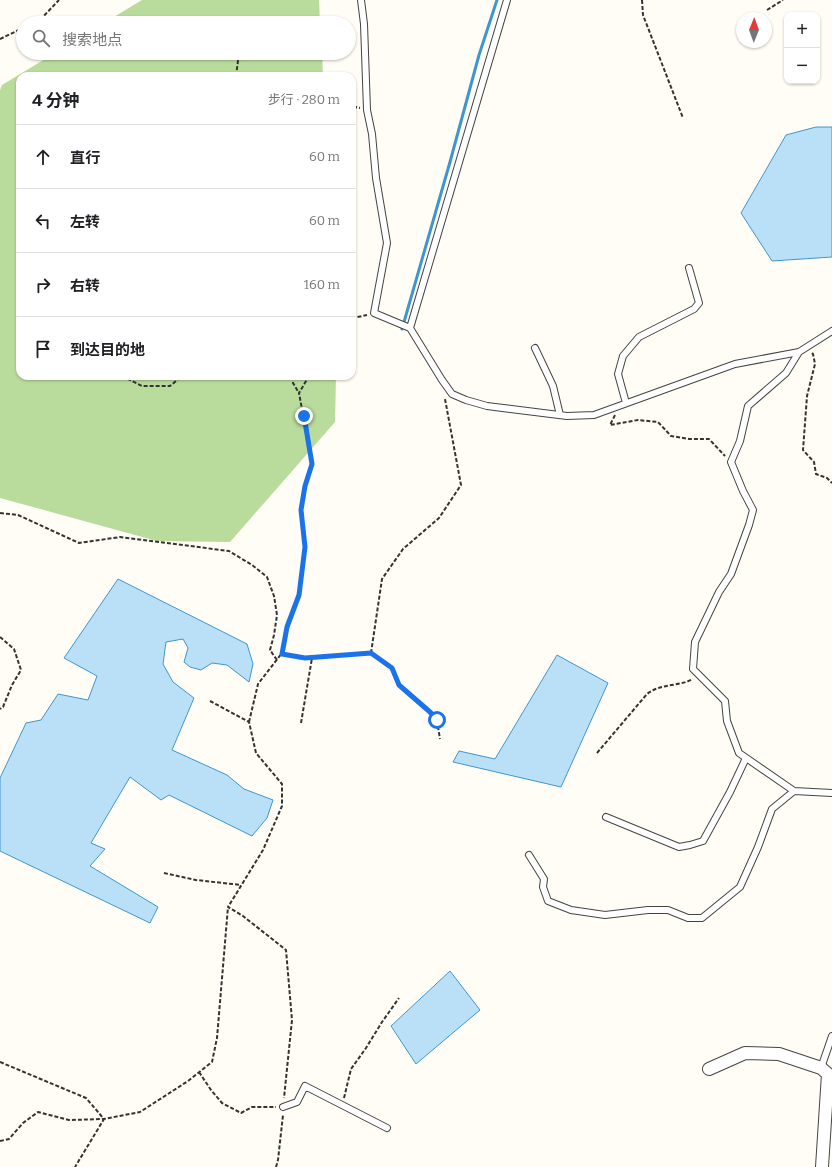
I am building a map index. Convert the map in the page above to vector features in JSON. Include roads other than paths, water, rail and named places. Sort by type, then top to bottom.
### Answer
[{"type":"street","points":[[709,1069],[745,1053],[779,1054],[821,1068],[828,1074],[830,1087],[822,1167]]},
{"type":"lane","points":[[361,0],[364,24],[367,110],[372,134],[376,178],[387,243],[374,313],[410,328],[452,394],[487,406],[567,416],[594,415],[735,364],[799,352],[832,331]]},
{"type":"lane","points":[[410,328],[508,0]]},
{"type":"lane","points":[[626,403],[618,374],[623,356],[639,336],[694,309],[699,303],[689,268]]},
{"type":"lane","points":[[535,348],[553,386],[560,415]]},
{"type":"lane","points":[[799,352],[786,373],[748,406],[740,441],[731,462],[753,510],[731,574],[719,592],[695,642],[693,669],[724,701],[727,722],[738,753],[794,791],[832,793]]},
{"type":"lane","points":[[606,817],[679,847],[703,841],[730,792],[746,758]]},
{"type":"lane","points":[[529,855],[544,879],[543,887],[548,901],[571,910],[605,915],[648,910],[668,910],[688,918],[702,918],[740,887],[758,847],[772,809],[794,791]]},
{"type":"lane","points":[[821,1068],[832,1036]]},
{"type":"lane","points":[[283,1107],[297,1102],[305,1086],[387,1128]]},
{"type":"water","points":[[816,127],[832,127],[832,257],[772,261],[741,213],[786,135]]},
{"type":"water","points":[[118,579],[247,644],[253,664],[249,682],[227,665],[212,663],[201,670],[190,667],[184,662],[188,648],[183,639],[166,642],[163,664],[173,682],[194,698],[172,750],[227,775],[244,789],[273,800],[267,818],[252,836],[169,795],[161,800],[130,777],[91,843],[105,849],[90,866],[158,907],[150,923],[0,851],[0,778],[26,723],[41,720],[58,694],[88,700],[97,676],[64,658]]},
{"type":"water","points":[[557,655],[608,683],[561,787],[453,762],[459,751],[495,759]]},
{"type":"water","points":[[450,971],[480,1010],[416,1064],[391,1026]]},
{"type":"waterway","points":[[402,329],[479,55],[497,0]]}]
